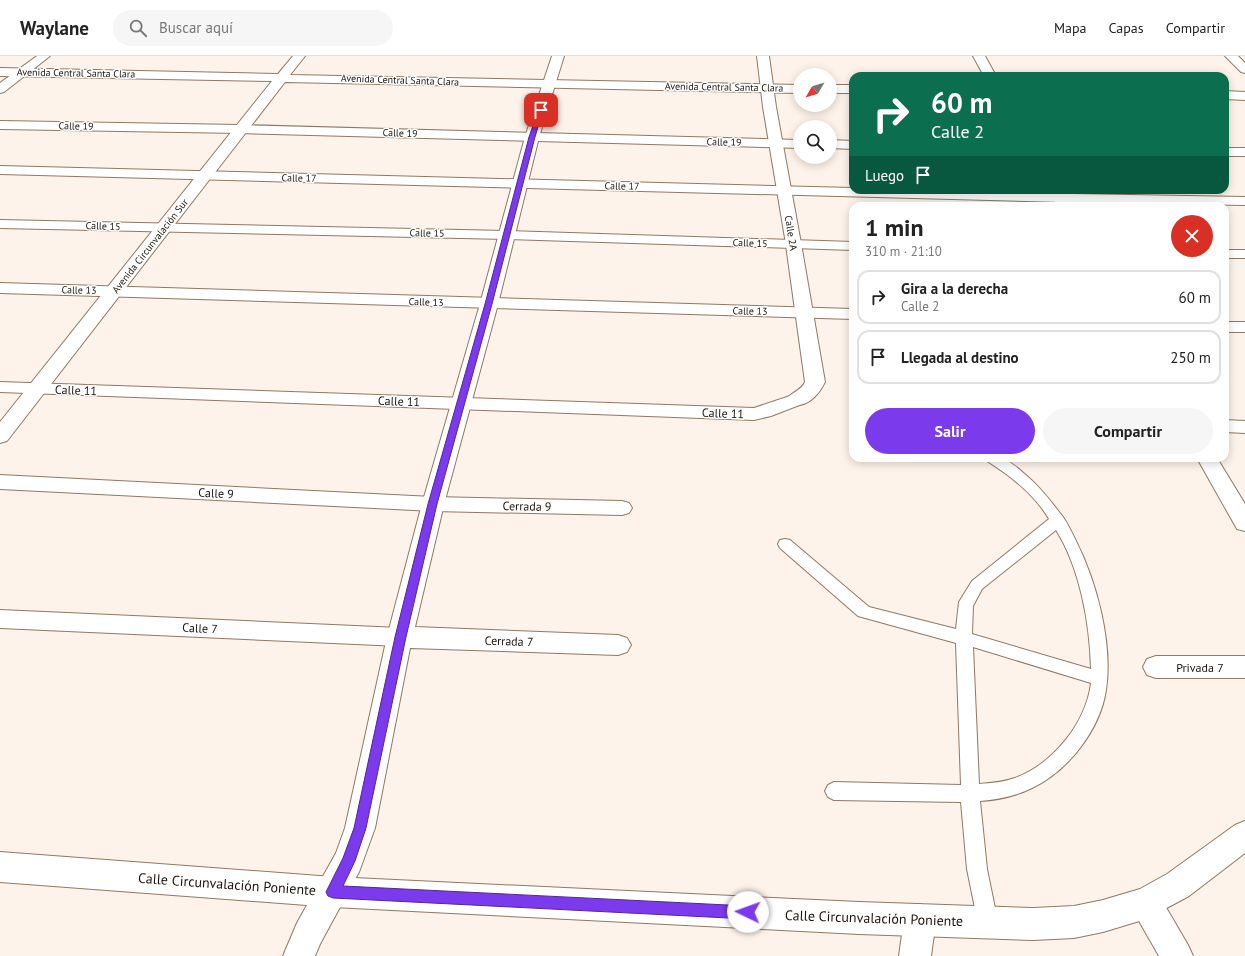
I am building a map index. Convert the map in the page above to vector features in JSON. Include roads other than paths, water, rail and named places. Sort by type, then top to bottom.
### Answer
[{"type":"street","points":[[0,89],[44,56]]},
{"type":"street","name":"Avenida Circunvalación Sur","points":[[0,436],[164,228],[240,128],[299,56]]},
{"type":"street","points":[[299,956],[308,934],[333,892],[348,861],[360,828],[400,637],[433,504],[489,304],[532,137],[558,56]]},
{"type":"street","name":"Calle 2A","points":[[763,56],[766,88],[815,385],[811,391],[796,400]]},
{"type":"street","points":[[979,56],[988,72]]},
{"type":"street","points":[[1231,56],[1245,69]]},
{"type":"street","name":"Avenida Central Santa Clara","points":[[0,72],[793,89]]},
{"type":"street","points":[[837,89],[849,90]]},
{"type":"street","points":[[1229,95],[1245,96]]},
{"type":"street","name":"Calle 19","points":[[0,125],[240,128],[793,144]]},
{"type":"street","points":[[837,144],[849,145]]},
{"type":"street","points":[[1229,152],[1245,152]]},
{"type":"street","name":"Calle 17","points":[[0,170],[849,192]]},
{"type":"street","name":"Calle 17","points":[[922,194],[1245,201]]},
{"type":"street","name":"Calle 15","points":[[0,224],[507,235],[849,246]]},
{"type":"street","points":[[1229,254],[1245,254]]},
{"type":"street","name":"Calle 13","points":[[0,288],[115,290],[489,304],[849,314]]},
{"type":"street","points":[[1229,327],[1245,327]]},
{"type":"street","name":"Calle 11","points":[[0,387],[754,414],[765,412],[796,400]]},
{"type":"street","points":[[1229,426],[1245,427]]},
{"type":"street","points":[[1209,462],[1245,523]]},
{"type":"street","name":"Calle 9","points":[[0,482],[433,504]]},
{"type":"street","name":"Cerrada 9","points":[[433,504],[622,508]]},
{"type":"street","name":"Calle 7","points":[[0,619],[400,637]]},
{"type":"street","name":"Cerrada 7","points":[[400,637],[618,645]]},
{"type":"street","name":"Privada 7","points":[[1156,668],[1245,667]]},
{"type":"street","name":"Calle Circunvalación Poniente","points":[[0,867],[333,892],[988,923],[1074,922],[1103,916],[1146,903],[1178,884],[1245,835]]},
{"type":"street","points":[[1146,903],[1177,956]]},
{"type":"street","points":[[915,956],[920,920]]},
{"type":"lane","points":[[834,790],[970,793],[1002,791],[1026,782],[1050,766],[1069,747],[1083,728],[1094,707],[1099,678],[1100,656],[1092,602],[1073,545],[1058,520],[1038,493],[1015,473],[998,462]]},
{"type":"lane","points":[[988,923],[975,852],[970,793],[964,638],[965,608],[977,585],[1058,520]]},
{"type":"lane","points":[[785,544],[864,612],[964,638],[1099,678]]}]
